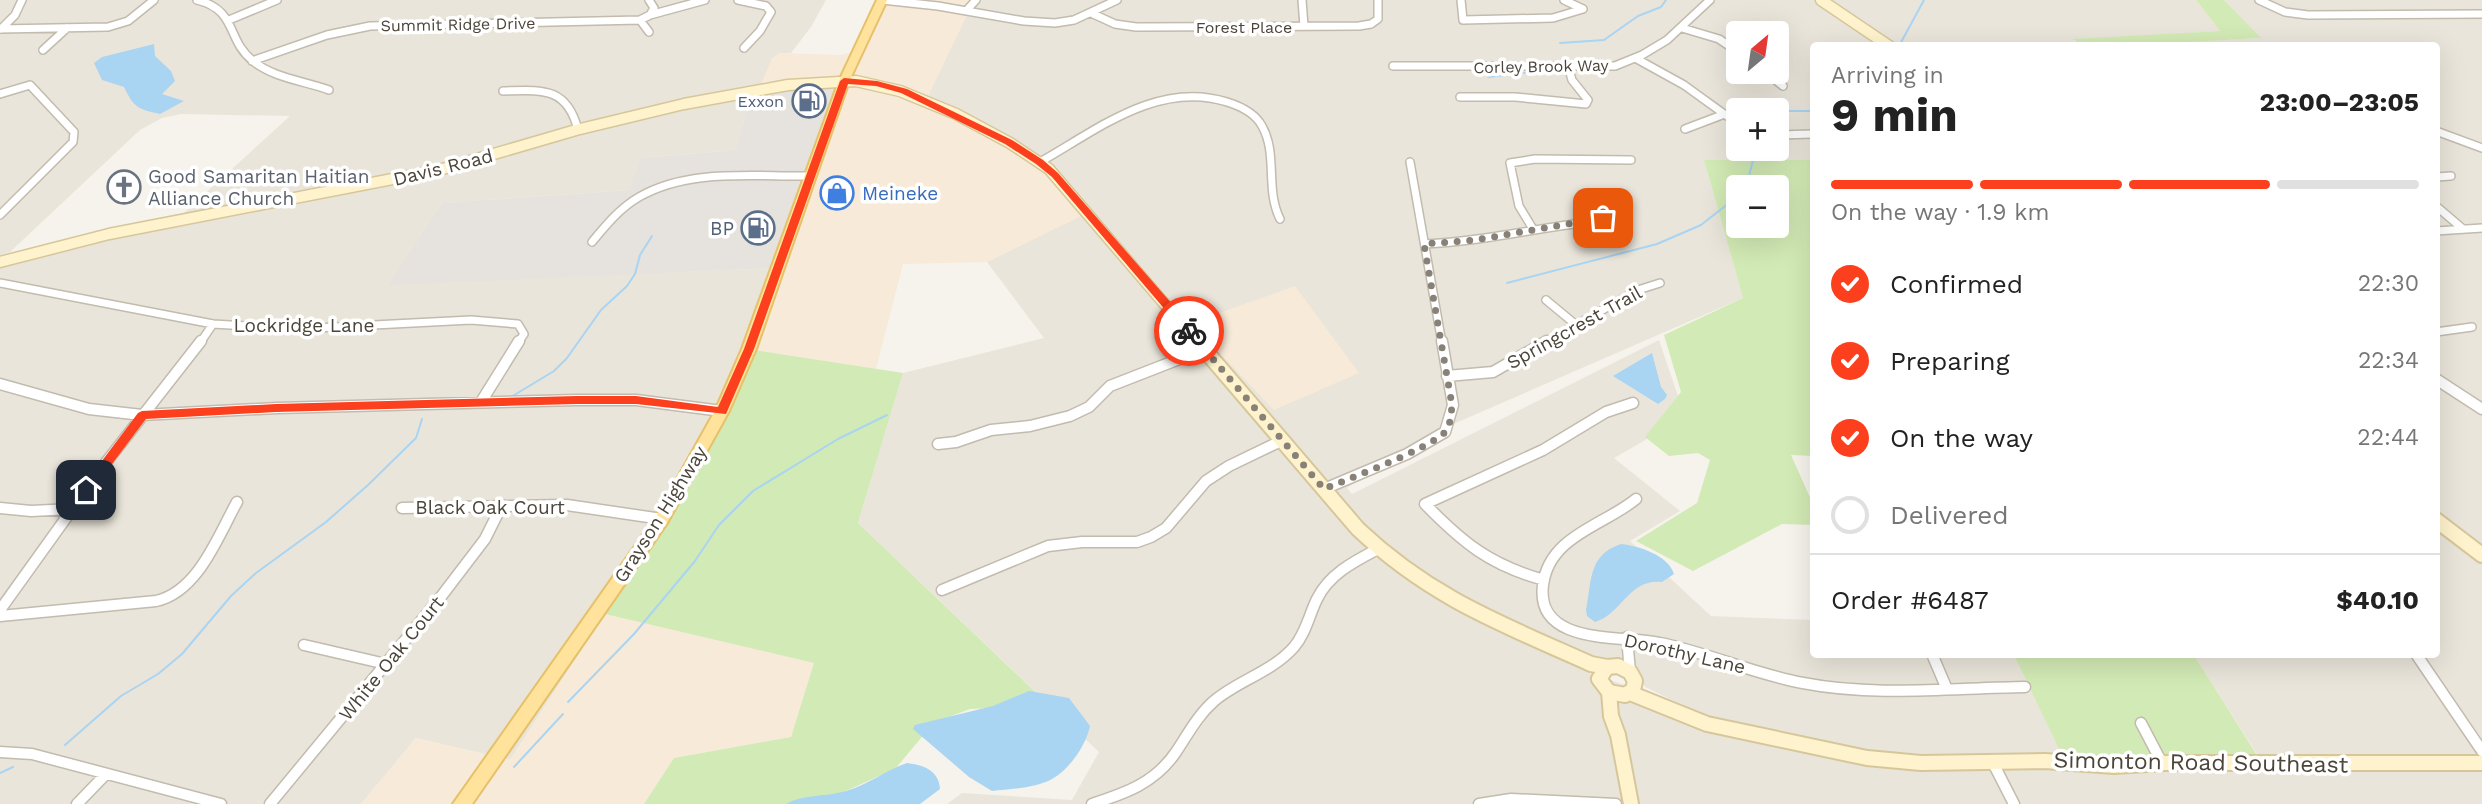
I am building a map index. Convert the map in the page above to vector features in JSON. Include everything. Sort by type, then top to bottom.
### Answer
[{"type":"main road","name":"Grayson Highway","points":[[462,804],[662,519],[722,411],[749,349],[808,176],[844,81],[882,0]]},
{"type":"street","points":[[0,29],[15,15],[22,0]]},
{"type":"street","points":[[0,29],[108,27],[123,22],[154,0],[162,0]]},
{"type":"street","points":[[197,0],[217,5],[229,20],[240,44],[252,61],[329,90]]},
{"type":"street","points":[[229,20],[277,0]]},
{"type":"street","points":[[649,0],[654,8],[650,15]]},
{"type":"street","name":"Summit Ridge Drive","points":[[252,61],[327,34],[370,26],[640,20],[705,0]]},
{"type":"street","points":[[738,0],[766,6],[771,12],[760,31],[744,48]]},
{"type":"street","points":[[882,0],[957,9],[1006,19],[1055,23],[1074,20],[1117,0]]},
{"type":"street","points":[[957,9],[966,0]]},
{"type":"street","points":[[966,11],[976,0]]},
{"type":"street","points":[[1303,0],[1304,26]]},
{"type":"street","name":"Forest Place","points":[[1091,13],[1115,24],[1136,27],[1371,24],[1378,19],[1378,0]]},
{"type":"street","points":[[1461,0],[1463,20],[1553,18],[1583,9],[1564,0]]},
{"type":"street","name":"Corley Brook Way","points":[[1393,66],[1615,66],[1637,59],[1682,28],[1710,0]]},
{"type":"street","points":[[1821,0],[1883,42]]},
{"type":"street","points":[[2259,0],[2285,12],[2308,16],[2482,14]]},
{"type":"street","points":[[640,20],[649,32]]},
{"type":"street","points":[[43,50],[66,28]]},
{"type":"street","points":[[1682,28],[1726,43]]},
{"type":"street","points":[[1637,59],[1684,85],[1726,117]]},
{"type":"street","points":[[1460,97],[1515,97],[1586,103],[1588,100],[1584,92],[1569,77],[1568,66]]},
{"type":"street","name":"Davis Road","points":[[0,262],[110,232],[349,189],[438,170],[653,110],[758,89],[844,81],[877,83],[904,91],[1008,142],[1040,162],[1055,175],[1378,549],[1405,572],[1447,599],[1511,630]]},
{"type":"street","points":[[0,94],[30,85],[74,132],[73,142],[67,149],[0,215]]},
{"type":"street","points":[[503,91],[546,92],[556,95],[571,108],[578,130]]},
{"type":"street","points":[[1040,162],[1143,105],[1175,97],[1198,96],[1228,102],[1253,115],[1263,127],[1269,149],[1271,206],[1280,219]]},
{"type":"street","points":[[1685,129],[1722,115]]},
{"type":"street","points":[[2440,132],[2482,148]]},
{"type":"street","points":[[1789,135],[1810,134]]},
{"type":"street","points":[[1533,229],[1519,206],[1510,163],[1535,159],[1631,160]]},
{"type":"street","points":[[1324,489],[1426,444],[1444,433],[1451,421],[1452,405],[1410,162]]},
{"type":"street","points":[[592,242],[620,209],[653,187],[675,180],[808,176]]},
{"type":"street","points":[[2440,177],[2451,176]]},
{"type":"street","points":[[2440,209],[2463,229]]},
{"type":"street","points":[[1424,244],[1475,240],[1590,219],[1628,218]]},
{"type":"street","points":[[2440,231],[2482,228]]},
{"type":"street","name":"Lockridge Lane","points":[[0,283],[213,324],[296,329],[471,320],[518,324],[524,334],[481,402]]},
{"type":"street","name":"Springcrest Trail","points":[[1447,376],[1493,372],[1638,290],[1660,284]]},
{"type":"street","points":[[1546,300],[1575,324]]},
{"type":"street","points":[[0,610],[142,415],[189,361],[213,324]]},
{"type":"street","points":[[2440,331],[2472,327]]},
{"type":"street","points":[[938,444],[957,442],[991,430],[1030,426],[1070,416],[1088,407],[1110,386],[1205,349]]},
{"type":"street","points":[[2440,382],[2482,409]]},
{"type":"street","points":[[0,384],[89,409],[142,415],[276,408],[636,400],[722,411]]},
{"type":"street","points":[[1633,403],[1606,412],[1513,465],[1425,504],[1474,552],[1505,569],[1544,580],[1551,557],[1559,547],[1625,510],[1636,499]]},
{"type":"street","points":[[942,590],[1048,546],[1082,542],[1137,542],[1151,537],[1166,528],[1206,481],[1229,466],[1283,440]]},
{"type":"street","points":[[0,616],[156,601],[172,597],[183,588],[199,565],[237,502]]},
{"type":"street","name":"White Oak Court","points":[[270,804],[485,539],[502,505]]},
{"type":"street","name":"Black Oak Court","points":[[402,508],[567,505],[662,519]]},
{"type":"street","points":[[0,508],[31,511],[72,509]]},
{"type":"street","points":[[2440,523],[2482,555]]},
{"type":"street","points":[[1092,804],[1134,789],[1163,770],[1211,703],[1230,689],[1277,663],[1295,647],[1307,627],[1319,596],[1336,574],[1378,549]]},
{"type":"street","name":"Dorothy Lane","points":[[1544,580],[1545,606],[1562,625],[1581,635],[1627,637],[1826,687],[2025,687]]},
{"type":"street","points":[[1511,630],[1587,670],[1630,686]]},
{"type":"street","points":[[1618,735],[1620,702],[1630,686],[1627,637]]},
{"type":"street","points":[[304,645],[386,664]]},
{"type":"street","points":[[1626,651],[1607,676],[1611,716],[1618,735],[1631,804]]},
{"type":"street","points":[[1934,658],[1946,688]]},
{"type":"street","points":[[2419,658],[2482,751]]},
{"type":"street","points":[[1607,676],[1630,686]]},
{"type":"street","name":"Simonton Road Southeast","points":[[1630,686],[1688,718],[1867,758],[1921,764],[2045,761],[2113,766],[2482,763]]},
{"type":"street","points":[[2141,723],[2162,764]]},
{"type":"street","points":[[0,752],[32,754],[221,804]]},
{"type":"street","points":[[1993,763],[2014,804]]},
{"type":"street","points":[[77,804],[106,774]]},
{"type":"street","points":[[1479,804],[1511,799],[1616,804]]},
{"type":"shaded area","points":[[0,0],[826,0],[811,27],[791,53],[779,53],[746,114],[735,150],[652,157],[630,190],[442,203],[389,284],[777,268],[730,402],[605,614],[510,760],[416,738],[361,804],[0,804],[0,265],[75,245],[172,226],[290,116],[181,114],[162,118],[140,130],[10,252],[0,255]]},
{"type":"shaded area","points":[[890,0],[974,0],[927,99],[1048,161],[1091,211],[987,262],[903,264],[876,369],[748,349],[777,268],[760,87],[772,58],[779,53],[841,55],[856,51]]},
{"type":"shaded area","points":[[974,0],[2196,0],[2220,31],[2074,40],[2076,42],[1810,42],[1810,160],[1789,160],[1789,98],[1726,98],[1726,160],[1704,160],[1743,298],[1428,435],[1347,488],[1352,494],[1659,340],[1679,399],[1654,435],[1614,458],[1680,511],[1630,541],[1711,616],[1810,620],[1810,658],[2023,658],[2260,759],[2196,658],[2440,658],[2440,42],[2178,42],[2260,38],[2224,0],[2482,0],[2482,804],[947,804],[962,793],[1072,800],[1099,752],[858,523],[903,373],[1044,338],[987,262],[1090,211],[926,99]],"holes":[[[1529,634],[1599,663],[1632,668],[1645,687],[1693,710],[1613,681]]]},
{"type":"shaded area","points":[[840,79],[777,268],[388,285],[442,203],[630,190],[641,158],[735,150],[746,114],[760,87]]},
{"type":"shaded area","points":[[1295,286],[1359,373],[1274,410],[1191,323]]},
{"type":"shaded area","points":[[605,614],[814,663],[791,737],[674,758],[644,804],[361,804],[416,738],[510,760]]},
{"type":"green space","points":[[2196,0],[2224,0],[2261,38],[2189,42],[2077,42],[2073,39],[2220,31]]},
{"type":"green space","points":[[1704,160],[1810,160],[1810,456],[1791,455],[1810,497],[1810,525],[1782,524],[1693,571],[1636,541],[1697,503],[1710,460],[1698,453],[1669,456],[1645,437],[1681,392],[1664,335],[1743,298],[1726,238],[1789,238],[1789,175],[1726,175],[1726,238]]},
{"type":"green space","points":[[748,349],[903,373],[858,523],[1050,706],[970,709],[943,719],[921,738],[895,769],[841,793],[797,804],[644,804],[674,758],[791,737],[814,663],[605,614],[730,402]]},
{"type":"green space","points":[[2015,658],[2196,658],[2260,760],[2101,761],[2063,757]]},
{"type":"water","points":[[154,44],[155,56],[171,71],[175,81],[162,94],[184,101],[160,114],[138,106],[124,87],[102,80],[94,63],[102,57]]},
{"type":"water","points":[[1652,353],[1661,387],[1667,395],[1658,404],[1613,376]]},
{"type":"water","points":[[1621,544],[1644,549],[1659,557],[1671,567],[1674,574],[1662,582],[1641,585],[1612,612],[1595,622],[1587,616],[1586,610],[1593,570],[1602,555]]},
{"type":"water","points":[[1029,691],[1069,698],[1090,726],[1085,741],[1071,763],[1059,775],[1038,784],[992,791],[969,777],[913,729],[915,725],[993,706]]},
{"type":"water","points":[[907,763],[929,770],[939,783],[940,789],[920,804],[786,804],[854,788]]},
{"type":"waterway","points":[[1560,43],[1604,40],[1638,16],[1661,7],[1666,0]]},
{"type":"waterway","points":[[1901,42],[1924,0]]},
{"type":"waterway","points":[[1488,77],[1546,70]]},
{"type":"waterway","points":[[1789,111],[1810,111]]},
{"type":"waterway","points":[[1749,175],[1753,161]]},
{"type":"waterway","points":[[1507,283],[1657,244],[1701,225],[1726,205]]},
{"type":"waterway","points":[[511,397],[554,371],[567,358],[601,310],[627,286],[635,274],[640,255],[652,236]]},
{"type":"waterway","points":[[568,702],[634,634],[695,561],[719,525],[753,491],[838,439],[887,415]]},
{"type":"waterway","points":[[65,745],[121,696],[158,674],[182,654],[231,596],[256,573],[326,522],[368,485],[416,438],[422,419]]},
{"type":"waterway","points":[[514,767],[563,714]]},
{"type":"waterway","points":[[0,773],[13,767]]},
{"type":"way so far","points":[[1189,331],[1324,489],[1426,444],[1444,433],[1451,421],[1452,405],[1424,244],[1475,240],[1603,218]]},
{"type":"place","name":"Exxon","points":[[809,101]]},
{"type":"place","name":"Good Samaritan Haitian Alliance Church","points":[[124,187]]},
{"type":"place","name":"Meineke","points":[[837,193]]},
{"type":"place","name":"BP","points":[[758,228]]},
{"type":"route","points":[[86,490],[142,415],[276,408],[577,400],[636,400],[722,411],[749,349],[808,176],[844,81],[877,83],[904,91],[1008,142],[1040,162],[1055,175],[1189,331]]}]
